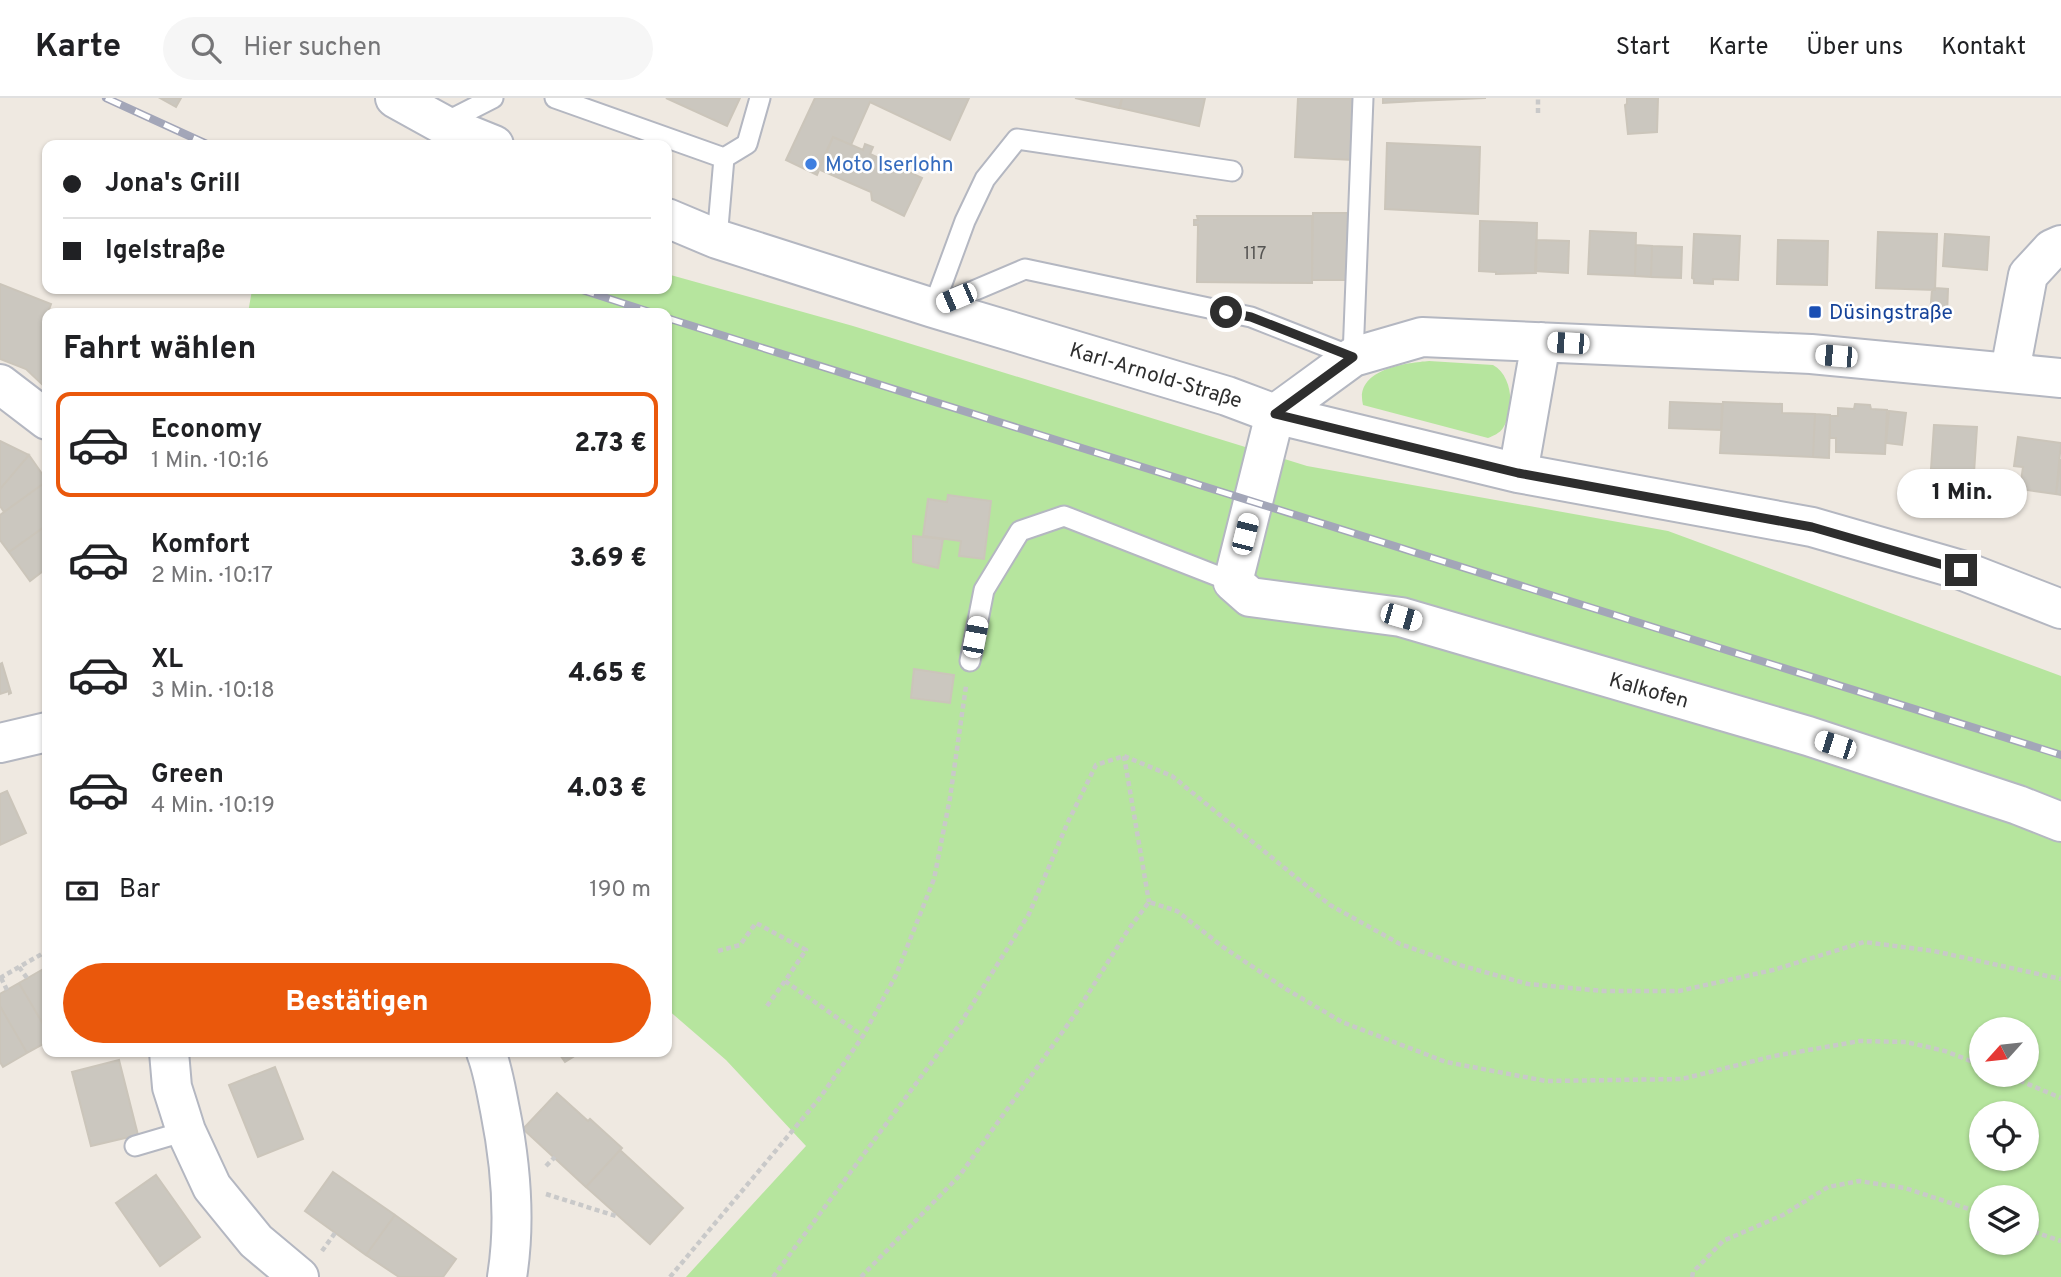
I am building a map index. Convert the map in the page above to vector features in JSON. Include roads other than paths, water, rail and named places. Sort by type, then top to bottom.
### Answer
[{"type":"main road","points":[[395,98],[442,124],[482,140]]},
{"type":"main road","name":"Karl-Arnold-Straße","points":[[672,220],[717,239],[933,308],[1227,396],[1275,414],[1518,473],[1812,527],[1961,570],[2061,609]]},
{"type":"main road","points":[[2010,372],[2028,275],[2052,249],[2061,245]]},
{"type":"main road","points":[[1233,582],[1275,414],[1353,357],[1422,337],[1811,354],[2061,378]]},
{"type":"main road","points":[[1518,473],[1541,342]]},
{"type":"main road","points":[[0,384],[42,416]]},
{"type":"main road","name":"Kalkofen","points":[[1233,582],[1250,597],[1401,617],[1808,736],[2018,805],[2061,822]]},
{"type":"main road","points":[[0,743],[42,733]]},
{"type":"main road","points":[[169,1057],[172,1087],[186,1131],[212,1187],[256,1241],[299,1277]]},
{"type":"main road","points":[[486,1057],[506,1141],[511,1187],[513,1226],[507,1277]]},
{"type":"lane","points":[[442,124],[493,98]]},
{"type":"lane","points":[[555,98],[724,158]]},
{"type":"lane","points":[[724,158],[747,144],[760,98]]},
{"type":"lane","points":[[933,308],[1026,269],[1251,317],[1353,357],[1363,98]]},
{"type":"lane","points":[[933,308],[965,221],[985,179],[1017,139],[1232,172]]},
{"type":"lane","points":[[717,239],[724,158]]},
{"type":"lane","points":[[970,660],[984,590],[1020,531],[1064,516],[1233,582]]},
{"type":"lane","points":[[135,1146],[186,1131]]},
{"type":"railway","points":[[106,98],[198,140]]},
{"type":"railway","points":[[594,294],[638,308]]},
{"type":"railway","points":[[672,320],[2061,755]]},
{"type":"place","name":"Moto Iserlohn","points":[[811,164]]},
{"type":"place","name":"Düsingstraße","points":[[1815,312]]}]
